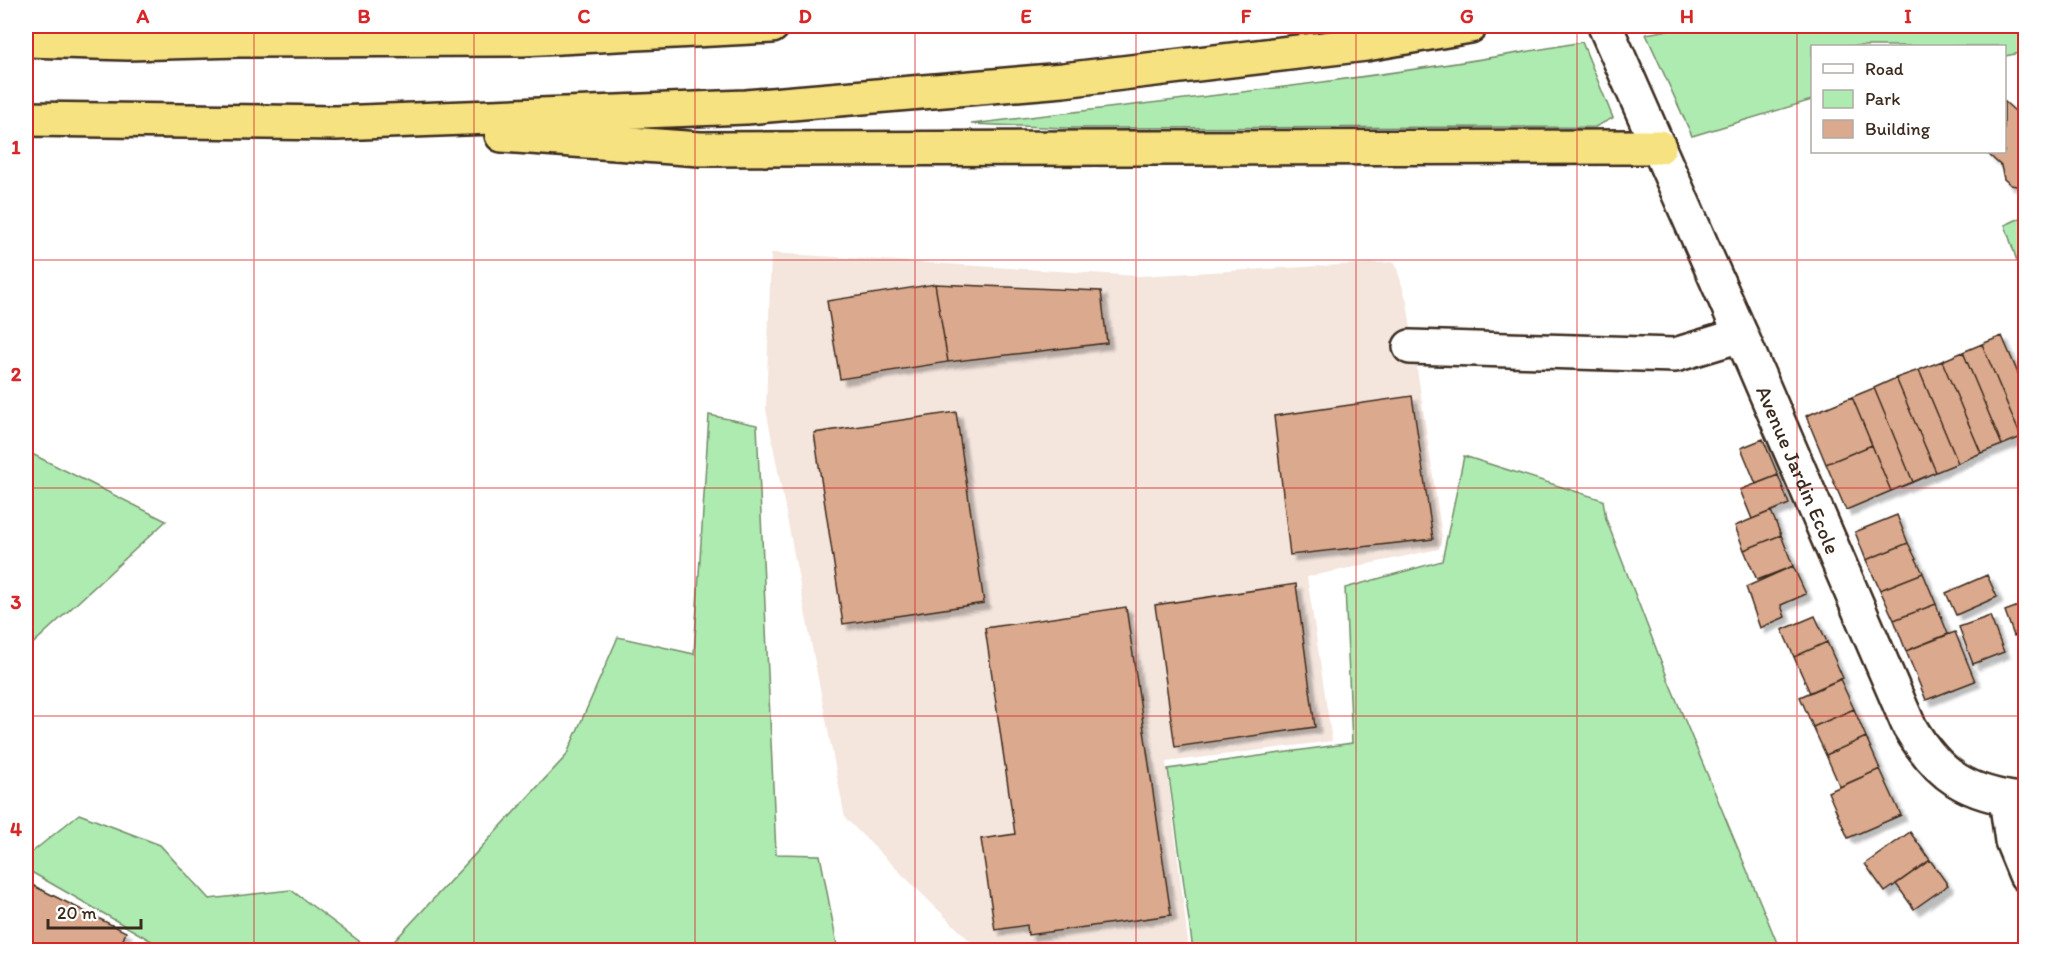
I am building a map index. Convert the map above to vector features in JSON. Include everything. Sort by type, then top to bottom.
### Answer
[{"type":"highway","points":[[239,40],[339,26]]},
{"type":"highway","points":[[26,40],[128,43],[239,40],[522,39],[772,26]]},
{"type":"highway","points":[[26,119],[336,123],[746,108],[1063,80],[1366,44],[1470,26]]},
{"type":"highway","points":[[336,123],[700,149],[1659,147]]},
{"type":"street","name":"Avenue Jardin Ecole","points":[[1605,26],[1909,726],[1923,750],[1940,769],[1960,783],[2016,800],[2012,841],[2025,875]]},
{"type":"street","points":[[1410,347],[1675,355],[1741,335]]},
{"type":"shaded area","points":[[771,253],[1138,276],[1395,262],[1407,302],[1442,536],[1439,549],[1307,577],[1332,741],[1166,762],[1189,950],[979,950],[845,818],[766,409]]},
{"type":"green space","points":[[1690,26],[2025,26],[2025,52],[2006,56],[2006,45],[1811,45],[1811,100],[1692,136],[1646,34]]},
{"type":"green space","points":[[1582,42],[1613,118],[1595,127],[1066,128],[971,124],[1353,78]]},
{"type":"green space","points":[[2025,216],[2025,259],[2017,261],[2005,225]]},
{"type":"green space","points":[[709,415],[757,425],[776,854],[820,855],[838,950],[386,950],[566,756],[618,637],[694,654]]},
{"type":"green space","points":[[26,451],[166,521],[26,650]]},
{"type":"green space","points":[[1464,456],[1603,500],[1606,519],[1669,682],[1780,950],[1193,950],[1168,769],[1352,743],[1345,588],[1442,561]]},
{"type":"green space","points":[[79,814],[160,845],[209,899],[291,890],[371,950],[167,950],[26,869],[26,857]]},
{"type":"building","points":[[2006,103],[2026,121],[2026,184],[2022,187],[2011,185],[2004,179],[2001,166],[1987,153],[2006,153]]},
{"type":"building","points":[[935,284],[1101,291],[1107,343],[948,362]]},
{"type":"building","points":[[935,284],[948,362],[840,379],[827,301]]},
{"type":"building","points":[[2002,336],[2026,392],[2026,435],[2021,437],[1982,344]]},
{"type":"building","points":[[1982,344],[2021,437],[2002,445],[1963,352]]},
{"type":"building","points":[[1963,352],[2002,445],[1981,453],[1942,361]]},
{"type":"building","points":[[1942,361],[1981,453],[1958,463],[1919,370]]},
{"type":"building","points":[[1919,370],[1958,463],[1936,472],[1896,378]]},
{"type":"building","points":[[1896,378],[1936,472],[1913,482],[1874,388]]},
{"type":"building","points":[[1874,388],[1913,482],[1891,491],[1852,397]]},
{"type":"building","points":[[1412,396],[1433,539],[1290,555],[1274,416]]},
{"type":"building","points":[[1852,397],[1872,445],[1826,464],[1806,416]]},
{"type":"building","points":[[956,412],[984,603],[843,624],[814,433]]},
{"type":"building","points":[[1763,439],[1778,475],[1756,484],[1741,448]]},
{"type":"building","points":[[1872,445],[1891,491],[1846,510],[1826,464]]},
{"type":"building","points":[[1778,475],[1789,504],[1752,519],[1740,490]]},
{"type":"building","points":[[1771,511],[1781,535],[1744,550],[1735,526]]},
{"type":"building","points":[[1897,515],[1908,543],[1866,560],[1855,532]]},
{"type":"building","points":[[1781,535],[1793,566],[1757,580],[1744,550]]},
{"type":"building","points":[[1908,543],[1923,573],[1880,590],[1866,560]]},
{"type":"building","points":[[1793,566],[1806,594],[1781,605],[1785,617],[1760,628],[1746,587]]},
{"type":"building","points":[[1923,573],[1936,604],[1894,620],[1880,590]]},
{"type":"building","points":[[1987,575],[1997,597],[1956,615],[1946,593]]},
{"type":"building","points":[[1296,584],[1315,727],[1175,747],[1155,605]]},
{"type":"building","points":[[2026,603],[2026,631],[2014,636],[2005,611]]},
{"type":"building","points":[[1936,604],[1948,634],[1906,651],[1894,620]]},
{"type":"building","points":[[1126,607],[1171,915],[1028,935],[1027,925],[995,930],[981,839],[1015,834],[985,628]]},
{"type":"building","points":[[1815,616],[1827,642],[1794,657],[1782,630]]},
{"type":"building","points":[[1990,616],[2004,652],[1973,664],[1959,627]]},
{"type":"building","points":[[1955,632],[1975,681],[1926,700],[1906,651]]},
{"type":"building","points":[[1827,642],[1843,678],[1810,693],[1794,657]]},
{"type":"building","points":[[1840,679],[1854,709],[1813,727],[1800,697]]},
{"type":"building","points":[[1854,709],[1866,737],[1826,755],[1813,727]]},
{"type":"building","points":[[1866,737],[1880,769],[1840,787],[1826,755]]},
{"type":"building","points":[[1880,769],[1901,815],[1848,838],[1828,792]]},
{"type":"building","points":[[1910,832],[1930,860],[1885,892],[1865,864]]},
{"type":"building","points":[[1930,860],[1948,885],[1914,909],[1896,884]]},
{"type":"building","points":[[26,882],[126,932],[119,950],[26,950]]}]
